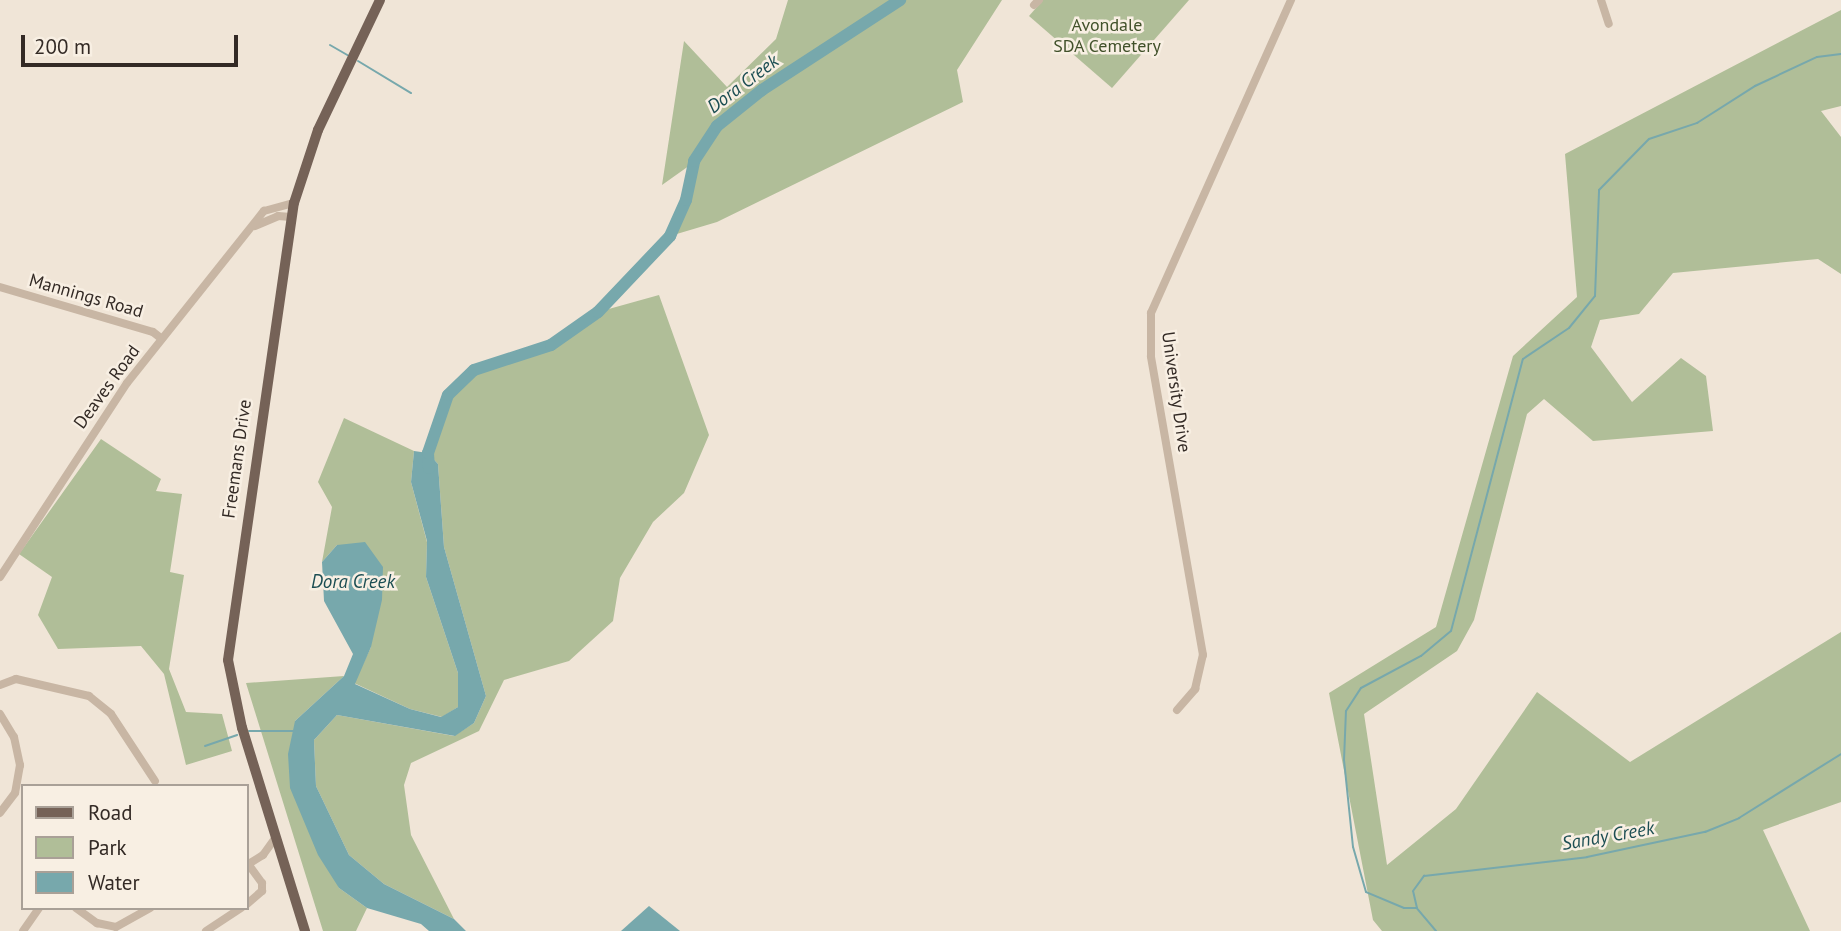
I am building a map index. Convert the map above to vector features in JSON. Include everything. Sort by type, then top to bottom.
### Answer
[{"type":"main road","name":"Freemans Drive","points":[[305,931],[242,728],[228,660],[294,203],[318,130],[380,0]]},
{"type":"street","name":"University Drive","points":[[1177,710],[1195,689],[1203,655],[1151,356],[1151,313],[1291,0]]},
{"type":"street","points":[[1601,0],[1609,24]]},
{"type":"street","name":"Deaves Road","points":[[0,577],[103,415],[162,339],[255,226],[264,211],[294,203]]},
{"type":"street","points":[[255,226],[278,216],[291,217]]},
{"type":"street","name":"Mannings Road","points":[[0,287],[153,332],[162,339]]},
{"type":"street","points":[[0,685],[16,679],[89,696],[111,714],[155,781]]},
{"type":"street","points":[[0,714],[13,737],[20,765],[15,793],[0,813]]},
{"type":"street","points":[[248,903],[262,891],[262,883],[248,865],[262,855],[276,837]]},
{"type":"street","points":[[262,855],[271,855],[285,866]]},
{"type":"street","points":[[23,931],[38,910]]},
{"type":"street","points":[[79,910],[97,923],[125,928],[148,910]]},
{"type":"street","points":[[206,931],[238,910]]},
{"type":"green space","points":[[788,0],[1002,0],[957,70],[963,102],[717,222],[670,236],[686,200],[693,163],[662,185],[684,41],[727,87],[776,39]]},
{"type":"green space","name":"Avondale SDA Cemetery","points":[[1043,0],[1189,0],[1112,88],[1029,16]]},
{"type":"green space","points":[[1841,10],[1841,106],[1821,111],[1841,137],[1841,274],[1818,259],[1673,273],[1639,314],[1600,320],[1591,347],[1632,402],[1681,358],[1706,376],[1713,431],[1593,441],[1544,399],[1527,414],[1474,620],[1457,651],[1364,714],[1387,865],[1456,809],[1537,692],[1630,762],[1841,632],[1841,802],[1763,830],[1810,931],[1382,931],[1373,920],[1329,693],[1436,627],[1513,356],[1577,297],[1565,154]]},
{"type":"green space","points":[[659,295],[709,435],[684,493],[653,522],[620,578],[613,621],[569,661],[504,680],[479,731],[411,763],[404,785],[411,835],[454,919],[384,884],[349,855],[316,786],[314,740],[337,715],[454,736],[474,723],[486,696],[444,547],[438,464],[428,453],[448,395],[474,370],[551,345],[598,312]]},
{"type":"green space","points":[[344,418],[414,451],[411,482],[427,542],[426,577],[458,673],[458,707],[442,717],[410,709],[354,683],[371,647],[337,545],[322,562],[332,507],[318,482]]},
{"type":"green space","points":[[101,439],[161,479],[156,491],[182,494],[170,572],[184,575],[169,669],[186,712],[222,714],[232,751],[186,765],[164,674],[141,646],[58,649],[38,615],[52,577],[19,554]]},
{"type":"green space","points":[[344,676],[295,721],[339,888],[367,908],[356,931],[323,931],[246,683]]},
{"type":"water","name":"Dora Creek","points":[[414,451],[428,453],[438,464],[444,547],[486,696],[474,723],[455,736],[337,715],[314,740],[316,786],[349,855],[384,884],[454,919],[466,931],[429,931],[421,924],[367,908],[339,888],[318,855],[290,788],[288,754],[295,721],[344,676],[353,654],[324,601],[322,562],[337,545],[365,542],[383,567],[382,600],[371,647],[355,684],[410,709],[441,717],[458,707],[458,673],[426,577],[427,541],[411,482]]},
{"type":"water","points":[[649,906],[680,931],[621,931]]},
{"type":"waterway","name":"Dora Creek","points":[[429,468],[428,453],[448,395],[474,370],[551,345],[598,312],[670,236],[686,200],[694,161],[717,126],[762,90],[900,0]]},
{"type":"waterway","points":[[330,45],[347,55]]},
{"type":"waterway","points":[[1417,908],[1404,908],[1366,892],[1353,847],[1344,760],[1346,711],[1361,688],[1421,656],[1451,631],[1523,359],[1569,328],[1595,296],[1599,190],[1649,139],[1697,123],[1755,86],[1817,57],[1841,54]]},
{"type":"waterway","points":[[358,61],[411,93]]},
{"type":"waterway","points":[[249,731],[293,731]]},
{"type":"waterway","points":[[205,746],[237,735]]},
{"type":"waterway","name":"Sandy Creek","points":[[1436,931],[1417,908],[1413,891],[1424,876],[1587,857],[1705,832],[1739,818],[1841,754]]}]
